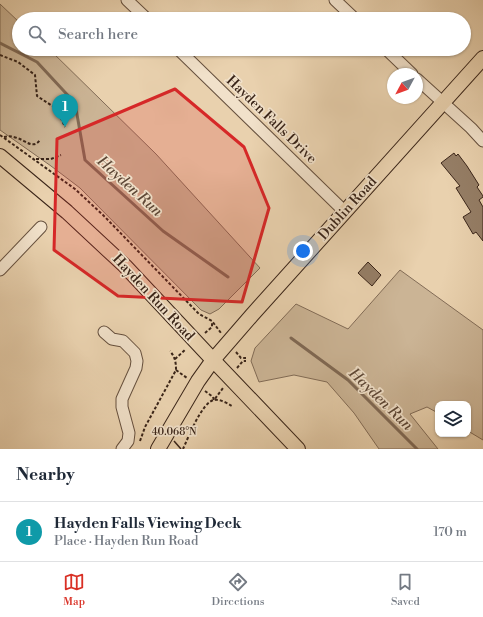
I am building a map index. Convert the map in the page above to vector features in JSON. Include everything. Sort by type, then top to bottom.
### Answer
[{"type":"main road","name":"Dublin Road","points":[[158,449],[212,360],[344,211],[483,58]]},
{"type":"main road","name":"Hayden Run Road","points":[[0,156],[67,212],[125,266],[212,360],[298,449]]},
{"type":"street","points":[[128,0],[140,12]]},
{"type":"street","points":[[335,0],[348,12]]},
{"type":"street","name":"Hayden Falls Drive","points":[[185,56],[344,211]]},
{"type":"street","points":[[393,56],[406,68]]},
{"type":"street","points":[[423,84],[471,128],[483,141]]},
{"type":"street","points":[[0,270],[41,227]]},
{"type":"street","points":[[104,332],[112,339],[123,342],[135,353],[138,361],[122,399],[122,407],[129,433],[128,440],[122,449]]},
{"type":"path","points":[[0,55],[18,62],[35,75],[37,96],[57,108],[66,128]]},
{"type":"path","points":[[1,136],[12,136],[34,146],[40,140]]},
{"type":"path","points":[[1,136],[75,189],[103,215],[199,314],[212,321]]},
{"type":"path","points":[[34,159],[51,159],[61,155]]},
{"type":"path","points":[[140,442],[145,427],[176,370],[176,361],[170,351]]},
{"type":"path","points":[[183,449],[196,420],[208,403],[214,400],[223,401],[232,406]]},
{"type":"highlighted area","points":[[175,89],[244,147],[269,208],[242,302],[118,296],[54,250],[57,139]]},
{"type":"shaded area","points":[[0,4],[12,15],[12,56],[56,56],[156,154],[260,268],[219,309],[210,314],[201,310],[80,188],[0,130]]},
{"type":"shaded area","points":[[400,270],[483,330],[483,440],[471,433],[471,401],[435,401],[435,411],[427,407],[410,414],[438,449],[379,449],[354,413],[327,382],[294,375],[259,382],[251,361],[255,348],[296,304],[348,329]]},
{"type":"building","points":[[454,153],[456,156],[458,154],[467,166],[479,185],[477,187],[483,196],[479,200],[483,207],[483,241],[476,232],[473,234],[463,217],[471,212],[456,188],[460,186],[441,163]]},
{"type":"building","points":[[368,262],[381,275],[372,286],[358,273]]},
{"type":"waterway","name":"Hayden Run","points":[[0,43],[12,49]]},
{"type":"waterway","name":"Hayden Run","points":[[25,56],[37,62],[75,103],[85,160],[163,231],[228,277]]},
{"type":"waterway","name":"Hayden Run","points":[[291,338],[348,380],[417,449]]},
{"type":"place","name":"Hayden Falls Viewing Deck","points":[[65,127]]}]
